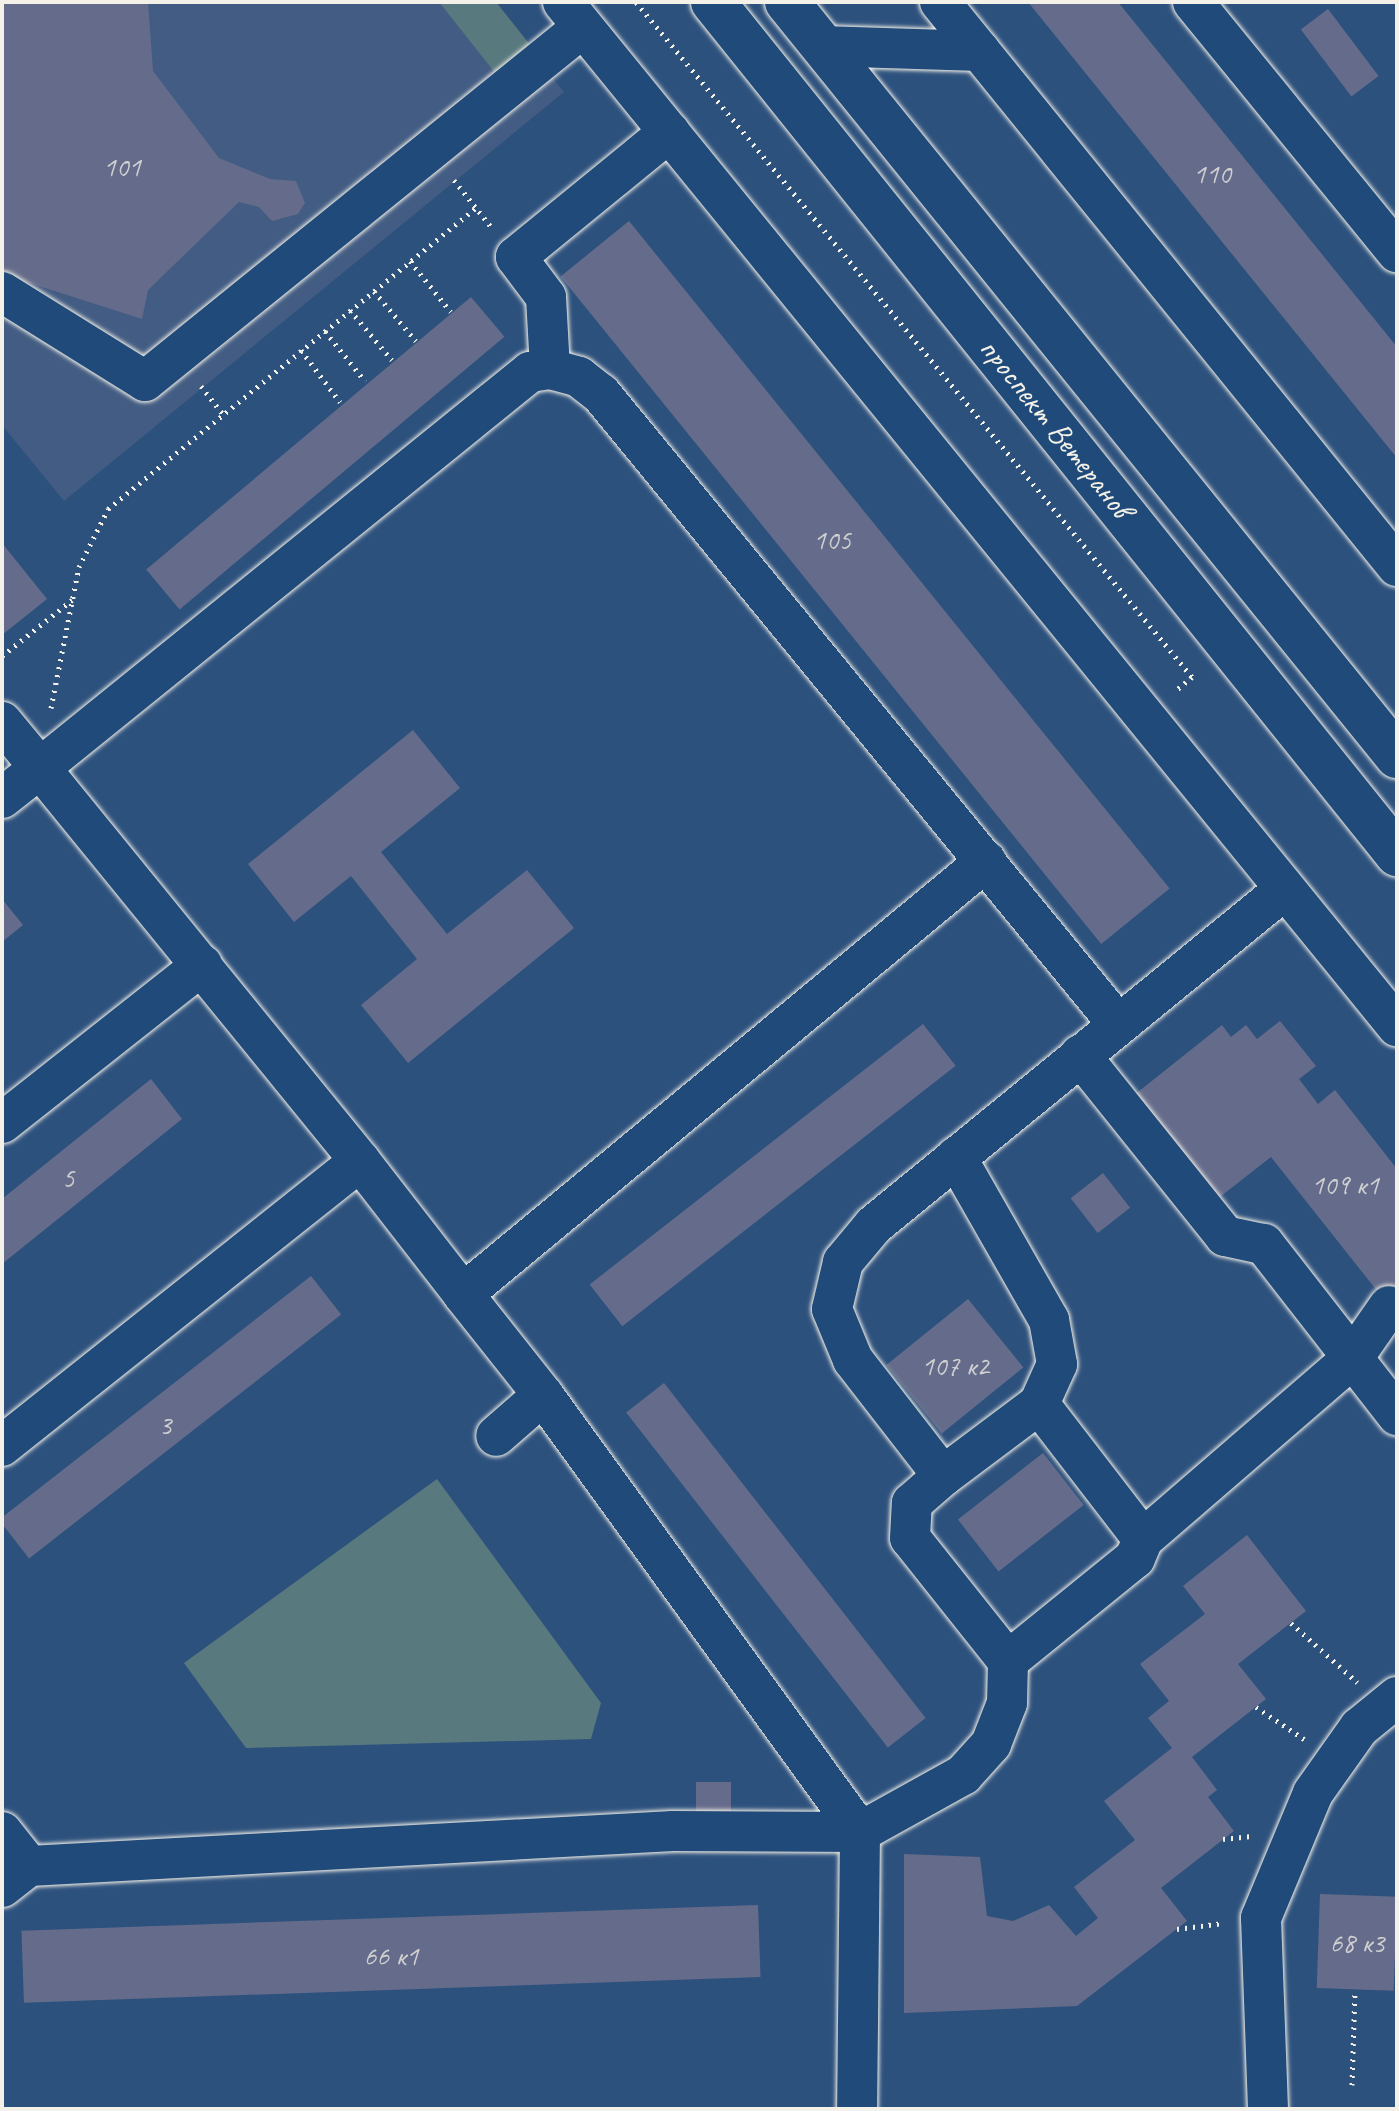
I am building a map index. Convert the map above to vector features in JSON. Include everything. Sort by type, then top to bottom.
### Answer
[{"type":"main road","name":"проспект Ветеранов","points":[[713,2],[1397,854]]},
{"type":"main road","name":"проспект Ветеранов","points":[[787,2],[1397,756]]},
{"type":"street","points":[[940,2],[1397,566]]},
{"type":"street","points":[[1193,2],[1397,252]]},
{"type":"street","points":[[2,292],[145,381],[430,151],[573,14],[1397,1026]]},
{"type":"street","points":[[821,46],[980,51]]},
{"type":"street","points":[[550,369],[546,297],[516,257],[669,132]]},
{"type":"street","points":[[2,798],[530,372],[550,369],[579,377],[601,394],[1118,1024]]},
{"type":"street","points":[[2,722],[360,1161],[543,1395],[860,1832],[857,2109]]},
{"type":"street","points":[[463,1294],[986,861]]},
{"type":"street","points":[[943,1476],[853,1360],[832,1309],[843,1262],[874,1225],[1284,890]]},
{"type":"street","points":[[2,1123],[202,965]]},
{"type":"street","points":[[1080,1055],[1225,1236],[1264,1244],[1397,1415]]},
{"type":"street","points":[[2,1832],[16,1877],[673,1831],[860,1832],[963,1775],[991,1744],[1007,1703],[1008,1661],[910,1538],[912,1503],[1039,1404],[1057,1364],[1049,1320],[956,1157]]},
{"type":"street","points":[[2,1446],[360,1161]]},
{"type":"street","points":[[1008,1661],[1135,1558],[1143,1539],[1353,1358],[1389,1306]]},
{"type":"street","points":[[496,1436],[543,1395]]},
{"type":"street","points":[[1039,1404],[1143,1539]]},
{"type":"street","points":[[1268,2109],[1261,1918],[1301,1819],[1334,1760],[1359,1728],[1391,1702]]},
{"type":"path","points":[[636,2],[1192,677]]},
{"type":"path","points":[[430,151],[516,257]]},
{"type":"path","points":[[40,768],[72,600],[85,552],[108,509],[476,208]]},
{"type":"path","points":[[410,261],[451,312]]},
{"type":"path","points":[[374,291],[416,341]]},
{"type":"path","points":[[350,310],[392,360]]},
{"type":"path","points":[[325,331],[365,381]]},
{"type":"path","points":[[301,350],[340,402]]},
{"type":"path","points":[[2,656],[72,600]]},
{"type":"path","points":[[1291,1623],[1391,1702]]},
{"type":"path","points":[[1256,1707],[1334,1760]]},
{"type":"path","points":[[1352,2085],[1355,1990]]},
{"type":"shaded area","points":[[2,2],[491,2],[564,92],[64,501],[2,425]]},
{"type":"green space","points":[[439,2],[496,2],[531,46],[496,74]]},
{"type":"green space","points":[[437,1479],[601,1703],[591,1739],[246,1748],[184,1663]]},
{"type":"building","points":[[2,2],[148,2],[153,71],[219,158],[270,179],[296,181],[305,203],[298,214],[272,221],[259,207],[239,202],[148,290],[142,319],[11,277],[2,270]]},
{"type":"building","points":[[1028,2],[1118,2],[1397,347],[1397,458]]},
{"type":"building","points":[[1328,9],[1379,76],[1351,97],[1301,29]]},
{"type":"building","points":[[629,221],[1170,889],[1101,944],[561,276]]},
{"type":"building","points":[[471,297],[504,337],[180,609],[146,570]]},
{"type":"building","points":[[2,543],[47,599],[2,635]]},
{"type":"building","points":[[413,730],[460,788],[381,852],[447,934],[527,870],[574,928],[408,1063],[361,1005],[417,959],[351,876],[294,922],[248,864]]},
{"type":"building","points":[[2,899],[23,925],[2,942]]},
{"type":"building","points":[[1280,1021],[1316,1066],[1299,1079],[1318,1104],[1335,1090],[1397,1169],[1397,1316],[1271,1157],[1216,1200],[1133,1096],[1222,1025],[1231,1037],[1246,1025],[1257,1039]]},
{"type":"building","points":[[923,1024],[956,1066],[622,1326],[590,1284]]},
{"type":"building","points":[[151,1079],[182,1119],[2,1264],[2,1199]]},
{"type":"building","points":[[1103,1173],[1130,1208],[1098,1233],[1071,1198]]},
{"type":"building","points":[[311,1276],[341,1315],[29,1558],[2,1524],[2,1517]]},
{"type":"building","points":[[968,1299],[1023,1367],[942,1433],[886,1365]]},
{"type":"building","points":[[664,1383],[926,1718],[888,1747],[626,1413]]},
{"type":"building","points":[[1043,1453],[1084,1505],[999,1572],[958,1519]]},
{"type":"building","points":[[1247,1535],[1306,1611],[1238,1664],[1266,1699],[1192,1757],[1217,1790],[1208,1797],[1234,1831],[1161,1888],[1187,1921],[1077,2006],[904,2013],[904,1854],[980,1857],[987,1916],[1013,1921],[1049,1905],[1076,1936],[1098,1918],[1074,1887],[1135,1840],[1104,1801],[1172,1748],[1148,1718],[1169,1701],[1140,1664],[1205,1614],[1183,1586]]},
{"type":"building","points":[[696,1782],[731,1782],[731,1814],[696,1814]]},
{"type":"building","points":[[1320,1894],[1397,1897],[1394,1991],[1317,1988]]},
{"type":"building","points":[[758,1905],[761,1977],[24,2003],[21,1931]]}]
